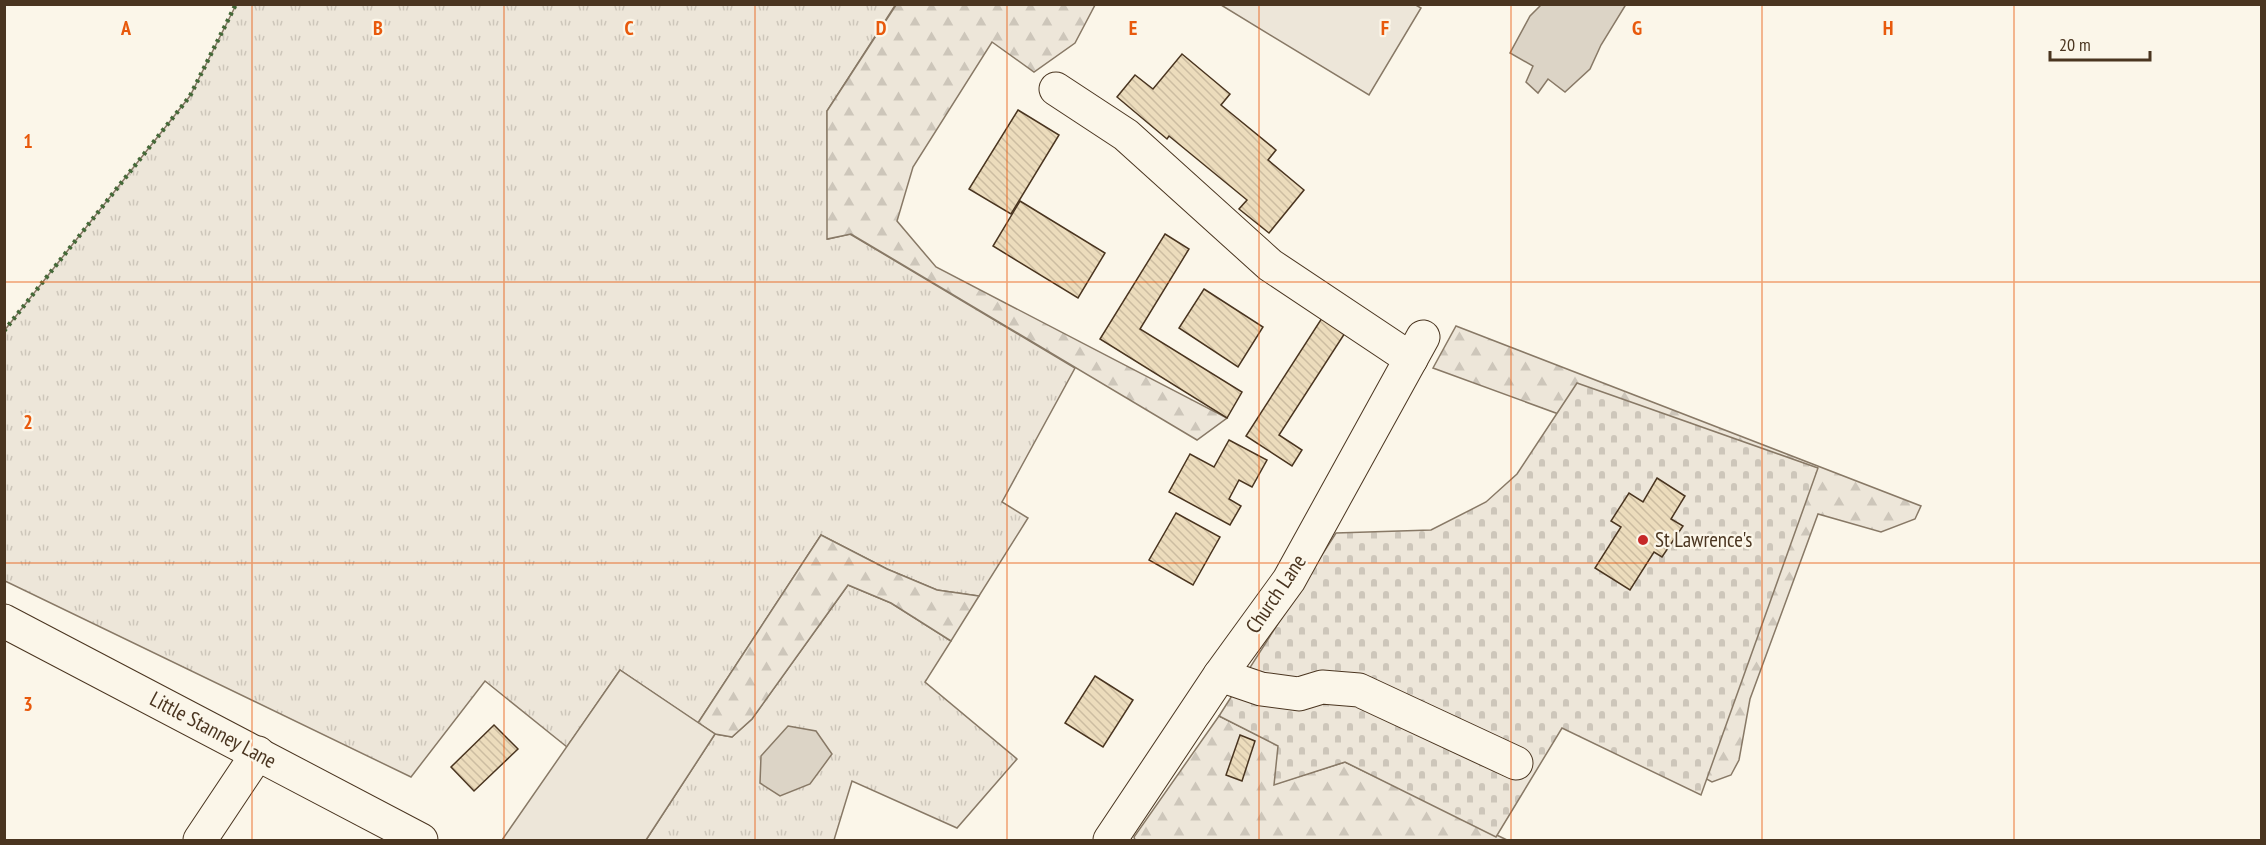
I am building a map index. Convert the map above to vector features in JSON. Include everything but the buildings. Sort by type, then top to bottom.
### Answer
[{"type":"street","name":"Church Lane","points":[[1056,89],[1126,135],[1270,265],[1417,348],[1289,580],[1220,675],[1110,840]]},
{"type":"street","name":"Little Stanney Lane","points":[[4,621],[421,840]]},
{"type":"street","points":[[1220,675],[1261,689],[1299,694],[1322,687],[1359,690],[1516,763]]},
{"type":"street","points":[[200,840],[258,753]]},
{"type":"green space","points":[[896,4],[827,111],[828,239],[850,234],[1075,368],[1002,502],[1028,518],[979,596],[937,590],[887,569],[821,535],[698,723],[620,670],[567,747],[485,681],[411,777],[5,581],[4,331],[190,96],[236,5]]},
{"type":"green space","points":[[1414,4],[1421,8],[1369,95],[1221,5]]},
{"type":"green space","points":[[896,5],[1095,5],[1075,43],[1034,72],[992,42],[913,167],[897,221],[936,267],[1227,418],[1197,440],[851,234],[827,239],[827,111]]},
{"type":"green space","points":[[1456,326],[1921,506],[1915,519],[1881,532],[1818,514],[1750,699],[1739,760],[1731,775],[1712,782],[1688,769],[1777,494],[1433,368]]},
{"type":"green space","points":[[1577,383],[1818,468],[1701,795],[1562,728],[1496,837],[1345,762],[1274,785],[1278,746],[1219,716],[1336,533],[1431,530],[1486,502],[1517,474]]},
{"type":"green space","points":[[821,535],[887,569],[937,590],[979,596],[951,641],[891,603],[848,585],[752,719],[732,737],[715,734],[698,723]]},
{"type":"green space","points":[[848,585],[891,603],[951,641],[925,682],[1017,759],[957,828],[852,781],[834,840],[646,840],[715,734],[732,737],[752,719]]},
{"type":"green space","points":[[620,670],[715,734],[646,840],[502,840]]},
{"type":"green space","points":[[1219,716],[1279,746],[1275,784],[1345,762],[1507,840],[1135,840],[1134,837]]},
{"type":"shaded area","points":[[1622,4],[1625,6],[1601,45],[1590,69],[1565,92],[1548,79],[1538,93],[1526,82],[1533,66],[1510,53],[1530,16],[1541,5]]},
{"type":"shaded area","points":[[788,726],[816,731],[832,754],[810,784],[780,796],[760,783],[761,756]]},
{"type":"hedge","points":[[4,331],[190,96],[236,4]]},
{"type":"place","name":"St Lawrence's","points":[[1643,540]]}]
